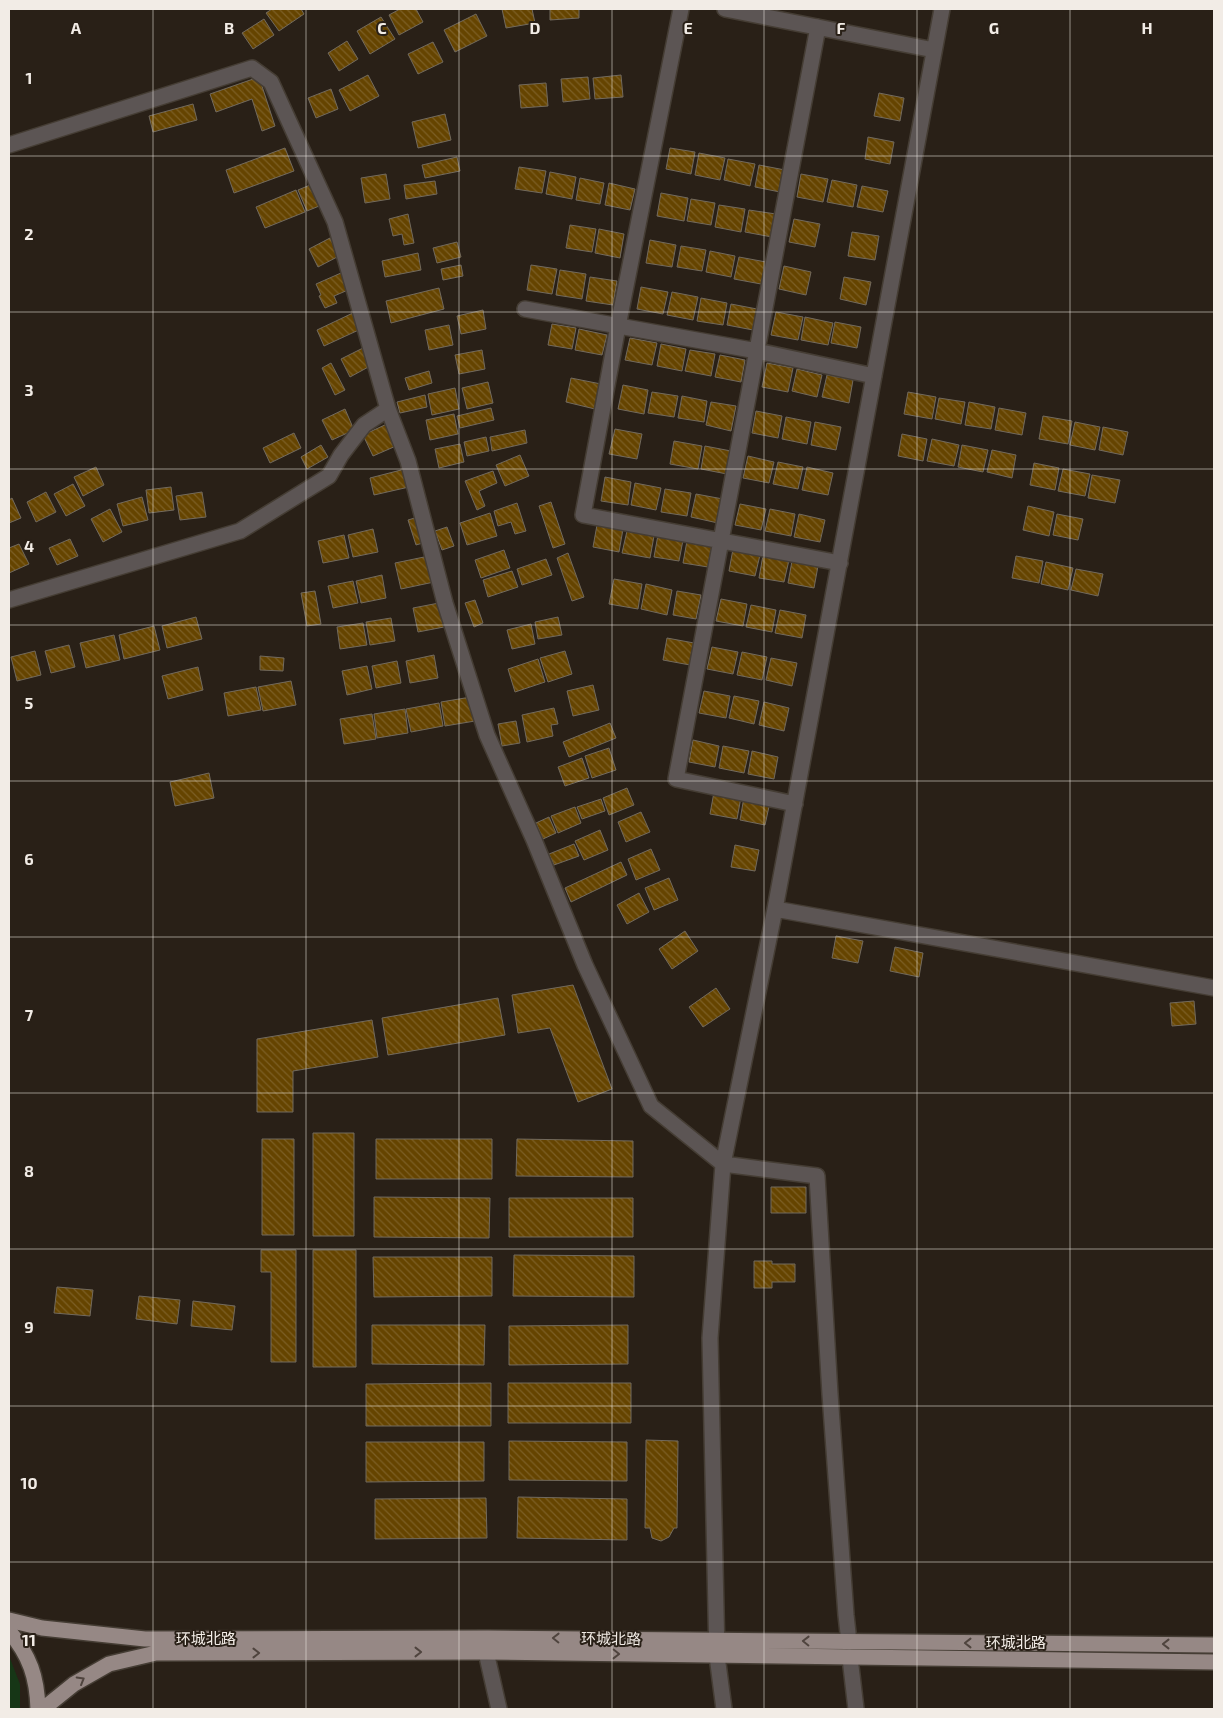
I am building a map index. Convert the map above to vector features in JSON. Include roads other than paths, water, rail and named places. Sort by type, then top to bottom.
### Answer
[{"type":"main road","name":"环城北路","points":[[9,1620],[42,1628],[145,1639],[487,1645],[717,1656],[1214,1662]]},
{"type":"main road","points":[[9,1631],[28,1658],[38,1686],[38,1709]]},
{"type":"main road","name":"环城北路","points":[[43,1709],[74,1684],[109,1664],[156,1653],[717,1640],[1214,1645]]},
{"type":"street","points":[[681,9],[583,514],[840,563]]},
{"type":"street","points":[[725,9],[934,50]]},
{"type":"street","points":[[724,1709],[717,1656],[710,1338],[723,1164],[795,804],[942,9]]},
{"type":"street","points":[[795,804],[676,779],[818,27]]},
{"type":"street","points":[[9,145],[252,68],[271,82],[334,222],[388,409],[408,460],[445,603],[487,735],[534,840],[585,966],[651,1106],[723,1164],[817,1176],[830,1394],[849,1642]]},
{"type":"street","points":[[525,309],[757,351],[874,376]]},
{"type":"street","points":[[9,600],[240,530],[329,476],[341,455],[364,425],[388,409]]},
{"type":"street","points":[[775,909],[1214,988]]},
{"type":"street","points":[[487,1645],[499,1709]]},
{"type":"street","points":[[850,1658],[856,1709]]}]
